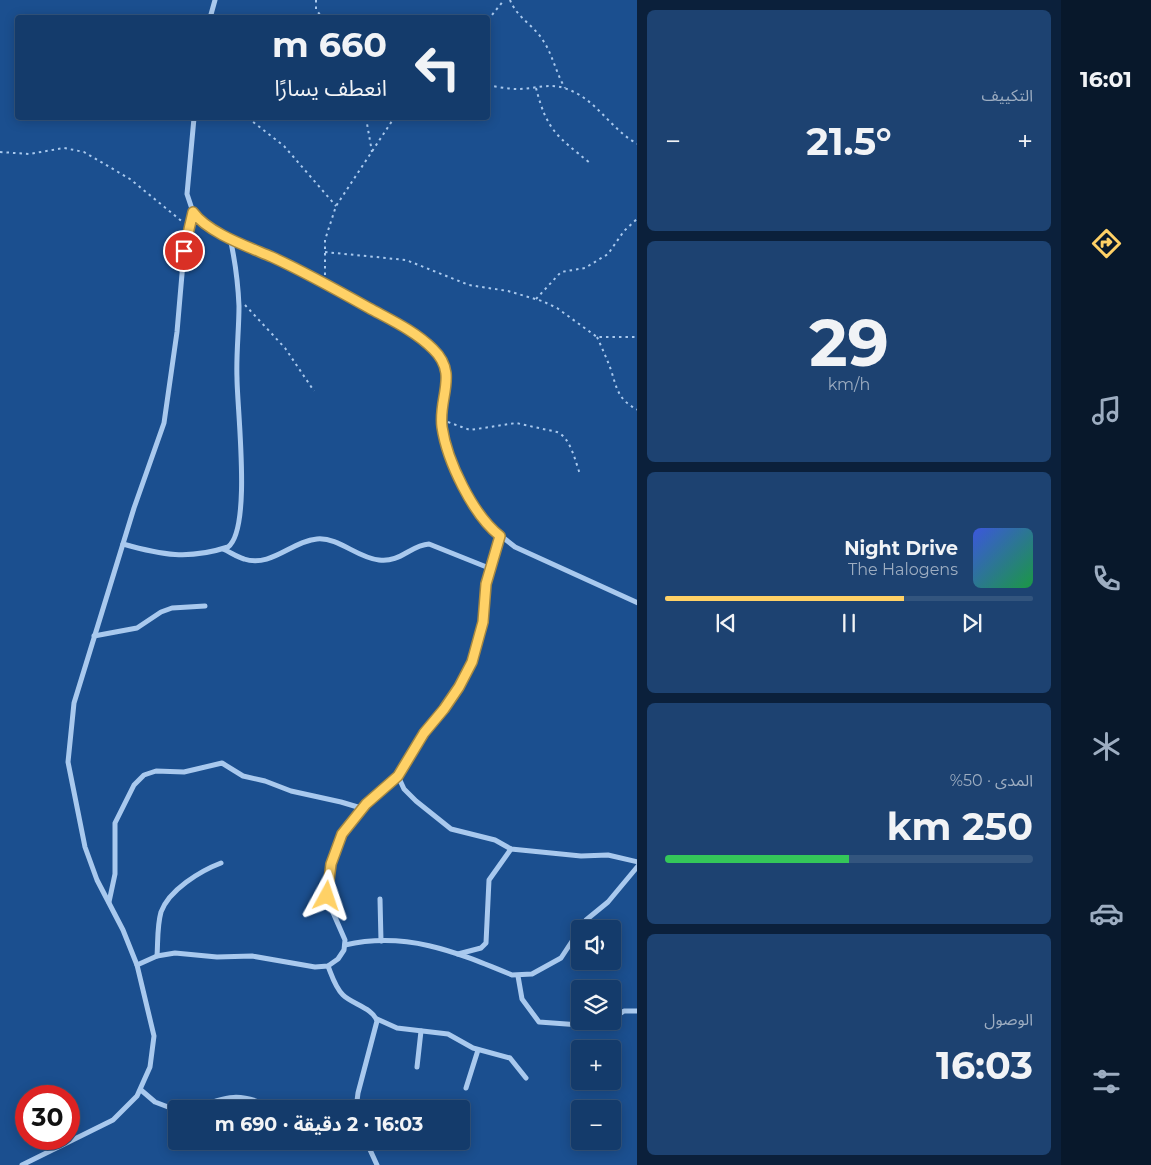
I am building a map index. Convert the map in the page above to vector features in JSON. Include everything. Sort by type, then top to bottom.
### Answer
[{"type":"street","points":[[211,15],[215,0]]},
{"type":"street","points":[[194,120],[187,187],[188,201],[193,212],[203,222],[230,238],[325,282],[410,331],[440,356],[446,366],[447,378],[442,420],[445,441],[468,495],[486,524],[500,536],[521,549],[637,603]]},
{"type":"street","points":[[22,1165],[113,1120],[141,1090],[150,1067],[154,1036],[136,966],[123,930],[97,880],[85,847],[68,762],[74,703],[123,544],[164,422],[177,332],[184,251],[193,212]]},
{"type":"street","points":[[123,544],[171,556],[191,556],[223,549],[231,544],[236,536],[240,498],[241,421],[236,381],[238,295],[230,238]]},
{"type":"street","points":[[136,966],[156,956],[175,953],[217,957],[252,956],[294,965],[316,967],[328,966],[338,959],[345,945],[345,940],[329,902],[328,881],[336,846],[346,828],[361,808],[398,776],[424,733],[459,687],[472,662],[480,637],[489,568],[500,536]]},
{"type":"street","points":[[223,549],[244,559],[257,560],[274,556],[306,542],[320,539],[333,542],[366,558],[386,561],[400,558],[429,544],[489,568]]},
{"type":"street","points":[[94,636],[138,628],[161,612],[172,608],[205,606]]},
{"type":"street","points":[[109,902],[115,874],[115,822],[134,785],[149,773],[184,772],[222,763],[243,776],[265,781],[290,791],[361,808]]},
{"type":"street","points":[[398,776],[410,795],[451,829],[494,840],[511,849],[581,856],[608,854],[637,862]]},
{"type":"street","points":[[458,954],[481,948],[486,943],[490,912],[489,880],[511,849]]},
{"type":"street","points":[[156,956],[161,914],[168,898],[207,868],[221,863]]},
{"type":"street","points":[[345,945],[381,941],[427,944],[518,976],[532,974],[561,958],[586,920],[608,902],[637,866]]},
{"type":"street","points":[[380,899],[381,941]]},
{"type":"street","points":[[328,966],[333,980],[342,994],[373,1014],[377,1019],[393,1027],[448,1034],[478,1050],[510,1058],[526,1078]]},
{"type":"street","points":[[518,976],[522,999],[540,1022],[571,1024]]},
{"type":"street","points":[[621,1012],[624,1010],[637,1010]]},
{"type":"street","points":[[357,1100],[378,1026],[377,1019]]},
{"type":"street","points":[[417,1067],[420,1031]]},
{"type":"street","points":[[466,1088],[478,1050]]},
{"type":"street","points":[[141,1090],[155,1102],[168,1107]]},
{"type":"street","points":[[218,1100],[229,1096],[257,1100]]},
{"type":"street","points":[[370,1150],[375,1163]]},
{"type":"path","points":[[316,0],[316,9],[320,15]]},
{"type":"path","points":[[490,18],[504,0]]},
{"type":"path","points":[[510,0],[518,14],[534,28],[545,42],[555,69],[565,88]]},
{"type":"path","points":[[490,85],[518,89],[565,88],[589,101],[618,130],[637,144]]},
{"type":"path","points":[[536,88],[541,107],[550,128],[590,163]]},
{"type":"path","points":[[251,120],[284,146],[336,206]]},
{"type":"path","points":[[366,120],[372,153]]},
{"type":"path","points":[[325,282],[325,252],[328,225],[336,206],[393,120]]},
{"type":"path","points":[[0,152],[29,154],[64,148],[84,152],[130,179],[190,228]]},
{"type":"path","points":[[536,299],[562,272],[593,265],[608,254],[624,231],[637,218]]},
{"type":"path","points":[[325,252],[406,260],[476,287],[508,291],[536,299],[557,308],[597,337],[612,371],[618,394],[624,402],[637,410]]},
{"type":"path","points":[[238,295],[285,348],[314,391]]},
{"type":"path","points":[[597,337],[637,337]]},
{"type":"path","points":[[442,420],[470,430],[516,423],[557,432],[562,434],[568,442],[580,474]]},
{"type":"route","points":[[184,251],[193,212],[203,222],[242,244],[325,282],[391,319],[423,339],[433,348],[446,366],[447,378],[442,407],[442,428],[445,441],[454,466],[475,508],[486,524],[500,536],[489,568],[483,622],[472,662],[459,687],[424,733],[398,776],[353,817],[342,834],[336,846],[331,864],[327,896]]}]
